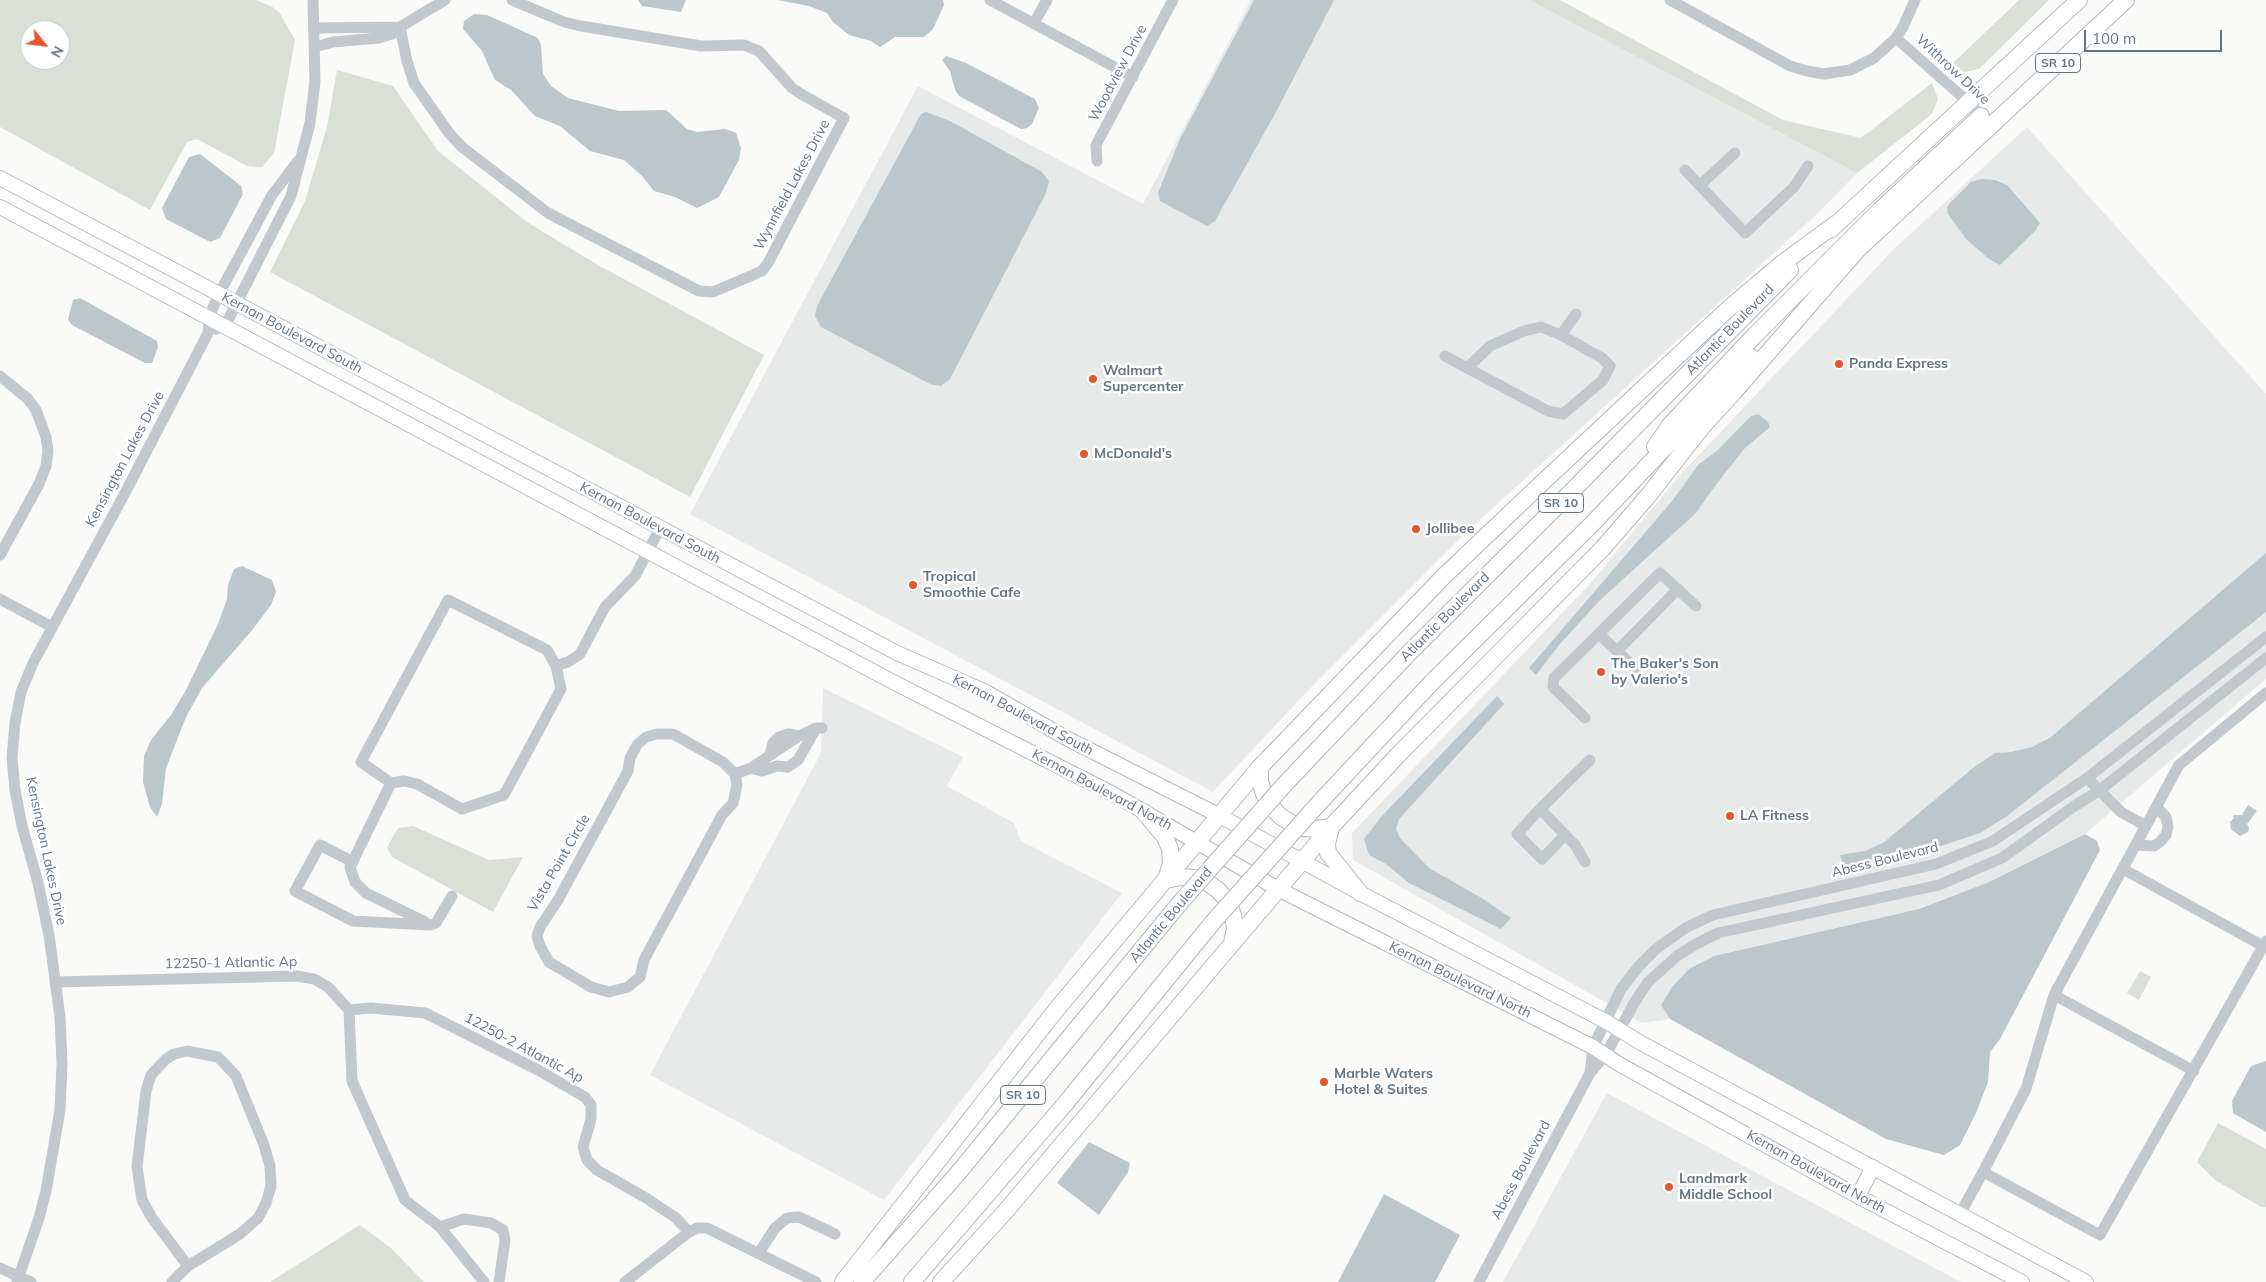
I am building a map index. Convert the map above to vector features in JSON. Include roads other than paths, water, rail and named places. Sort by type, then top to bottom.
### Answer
[{"type":"highway","name":"Atlantic Boulevard","points":[[862,1282],[959,1172],[1179,904],[1285,784],[1424,638],[1566,498],[1837,223],[2078,0]]},
{"type":"highway","name":"SR 10","points":[[912,1282],[1058,1111],[1213,922],[1320,802],[1434,681],[1630,484],[1768,339],[1986,121],[2126,0]]},
{"type":"highway","points":[[1630,484],[1670,425],[1755,335],[1880,210],[1986,121]]},
{"type":"highway","points":[[842,1282],[1051,1017],[1260,767],[1437,583],[1536,489],[1728,309],[1780,265],[1837,223]]},
{"type":"highway","points":[[941,1282],[1004,1213],[1331,827],[1397,756],[1603,548],[1648,496],[1702,427],[1733,394],[1858,248]]},
{"type":"highway","points":[[1260,767],[1260,781],[1264,794],[1270,806],[1280,816],[1304,828],[1331,827]]},
{"type":"highway","points":[[1144,812],[1165,837],[1170,849],[1171,864],[1166,880]]},
{"type":"highway","points":[[1331,827],[1327,844],[1328,853],[1360,893]]},
{"type":"highway","points":[[1166,880],[1180,877],[1194,878],[1207,882],[1219,891],[1228,902],[1233,915],[1235,929],[1232,943]]},
{"type":"main road","name":"Kernan Boulevard South","points":[[0,178],[897,653],[986,692],[1068,739],[1303,860]]},
{"type":"main road","name":"Kernan Boulevard South","points":[[0,207],[895,682]]},
{"type":"main road","name":"Kernan Boulevard North","points":[[895,682],[1115,794],[1278,889],[1593,1047],[1619,1064],[1858,1196],[2022,1282]]},
{"type":"main road","name":"Kernan Boulevard North","points":[[1303,860],[1360,893],[1605,1021],[2086,1282]]},
{"type":"main road","points":[[1858,1196],[1874,1167]]},
{"type":"street","points":[[208,333],[225,326],[291,196],[298,161],[310,123],[315,81],[313,0]]},
{"type":"street","points":[[315,47],[333,42],[379,38],[392,34],[400,27],[445,0]]},
{"type":"street","name":"Wynnfield Lakes Drive","points":[[400,27],[414,83],[449,133],[479,161],[548,213],[700,291],[713,292],[762,271],[768,263],[844,118],[800,94],[792,88],[759,51],[744,45],[701,46],[581,26],[564,22],[512,0]]},
{"type":"street","points":[[990,0],[1133,77]]},
{"type":"street","points":[[1034,23],[1046,0]]},
{"type":"street","name":"Woodview Drive","points":[[1097,162],[1096,145],[1173,0]]},
{"type":"street","points":[[1670,0],[1790,66],[1816,73],[1842,72],[1858,67],[1874,58],[1896,38],[1911,13],[1915,0]]},
{"type":"street","points":[[314,28],[400,27]]},
{"type":"street","name":"Withrow Drive","points":[[1896,38],[1968,102],[1986,121]]},
{"type":"street","points":[[1700,186],[1735,153]]},
{"type":"street","name":"Kensington Lakes Drive","points":[[18,1279],[44,1200],[60,1110],[62,1064],[60,1017],[45,918],[20,817],[12,758],[15,723],[21,692],[33,663],[125,493],[208,333],[209,317],[219,294],[272,195],[298,161]]},
{"type":"street","points":[[1685,170],[1745,232],[1794,187],[1808,166]]},
{"type":"street","points":[[1562,335],[1576,314]]},
{"type":"street","points":[[1445,356],[1467,368],[1548,411],[1562,414],[1603,380],[1610,366],[1602,358],[1562,335],[1541,327],[1524,331],[1490,346],[1467,368]]},
{"type":"street","points":[[0,376],[28,399],[41,420],[48,451],[46,466],[39,484],[0,555]]},
{"type":"street","points":[[556,666],[568,662],[580,654],[605,607],[635,576],[660,528]]},
{"type":"street","points":[[1585,718],[1553,687],[1554,678],[1660,572],[1696,606]]},
{"type":"street","points":[[1617,651],[1678,589]]},
{"type":"street","points":[[0,599],[52,627]]},
{"type":"street","points":[[448,600],[547,650],[556,666],[561,689],[504,795],[462,809],[417,784],[404,780],[391,783],[361,762],[448,600]]},
{"type":"street","points":[[1599,634],[1635,668]]},
{"type":"street","name":"Abess Boulevard","points":[[1590,1073],[1593,1047],[1621,989],[1639,966],[1656,950],[1698,921],[1713,915],[1936,864],[1993,841],[2087,778],[2266,637]]},
{"type":"street","name":"Abess Boulevard","points":[[1478,1282],[1590,1073],[1606,1054],[1648,982],[1676,956],[1718,934],[1939,885],[2002,858],[2100,790],[2266,658]]},
{"type":"street","points":[[1960,1214],[2026,1089],[2054,995],[2179,765],[2266,692]]},
{"type":"street","points":[[735,774],[751,768],[799,736],[819,728],[798,760],[788,767],[777,766],[762,771],[751,768]]},
{"type":"street","name":"Vista Point Circle","points":[[657,734],[673,734],[723,762],[735,774],[737,785],[734,803],[722,815],[644,960],[640,977],[628,987],[609,992],[592,987],[549,962],[537,936],[540,927],[558,900],[628,771],[630,758],[637,745],[646,737],[657,734]]},
{"type":"street","points":[[1565,835],[1542,859],[1517,834],[1590,760]]},
{"type":"street","points":[[2087,778],[2121,812],[2146,826]]},
{"type":"street","points":[[391,783],[350,868],[355,882],[366,893],[430,925]]},
{"type":"street","points":[[2136,845],[2154,846],[2166,835],[2168,827],[2166,818],[2156,807]]},
{"type":"street","points":[[1540,809],[1575,845],[1585,862]]},
{"type":"street","points":[[353,862],[320,845],[295,891],[353,921],[430,925],[436,923],[452,896]]},
{"type":"street","points":[[1982,1172],[2100,1235],[2265,944],[2123,869]]},
{"type":"street","name":"12250-1 Atlantic Ap","points":[[55,982],[297,976],[314,978],[328,987],[349,1010]]},
{"type":"street","points":[[2054,995],[2194,1071]]},
{"type":"street","name":"12250-2 Atlantic Ap","points":[[349,1010],[371,1008],[425,1013],[538,1070],[585,1097],[592,1105],[591,1119],[582,1148],[587,1160],[597,1170],[646,1198],[676,1218],[689,1232]]},
{"type":"street","points":[[349,1010],[352,1081],[405,1200],[440,1227],[484,1282]]},
{"type":"street","points":[[172,1282],[188,1266],[240,1234],[258,1218],[266,1203],[271,1186],[270,1166],[264,1145],[236,1076],[218,1058],[187,1051],[174,1054],[151,1075],[146,1091],[137,1182],[142,1200],[152,1218],[188,1266]]},
{"type":"street","points":[[759,1253],[775,1228],[787,1218],[799,1217],[835,1234]]},
{"type":"street","points":[[440,1227],[464,1219],[491,1223],[503,1230],[505,1240],[500,1282]]},
{"type":"street","points":[[625,1282],[689,1232],[697,1228],[707,1228],[816,1282]]},
{"type":"street","points":[[0,1268],[18,1279],[31,1282]]},
{"type":"place","name":"Panda Express","points":[[1839,364]]},
{"type":"place","name":"Walmart Supercenter","points":[[1093,379]]},
{"type":"place","name":"McDonald's","points":[[1084,454]]},
{"type":"place","name":"Jollibee","points":[[1416,529]]},
{"type":"place","name":"Tropical Smoothie Cafe","points":[[913,585]]},
{"type":"place","name":"The Baker's Son by Valerio's","points":[[1601,672]]},
{"type":"place","name":"LA Fitness","points":[[1730,816]]},
{"type":"place","name":"Marble Waters Hotel & Suites","points":[[1324,1082]]},
{"type":"place","name":"Landmark Middle School","points":[[1669,1187]]}]
